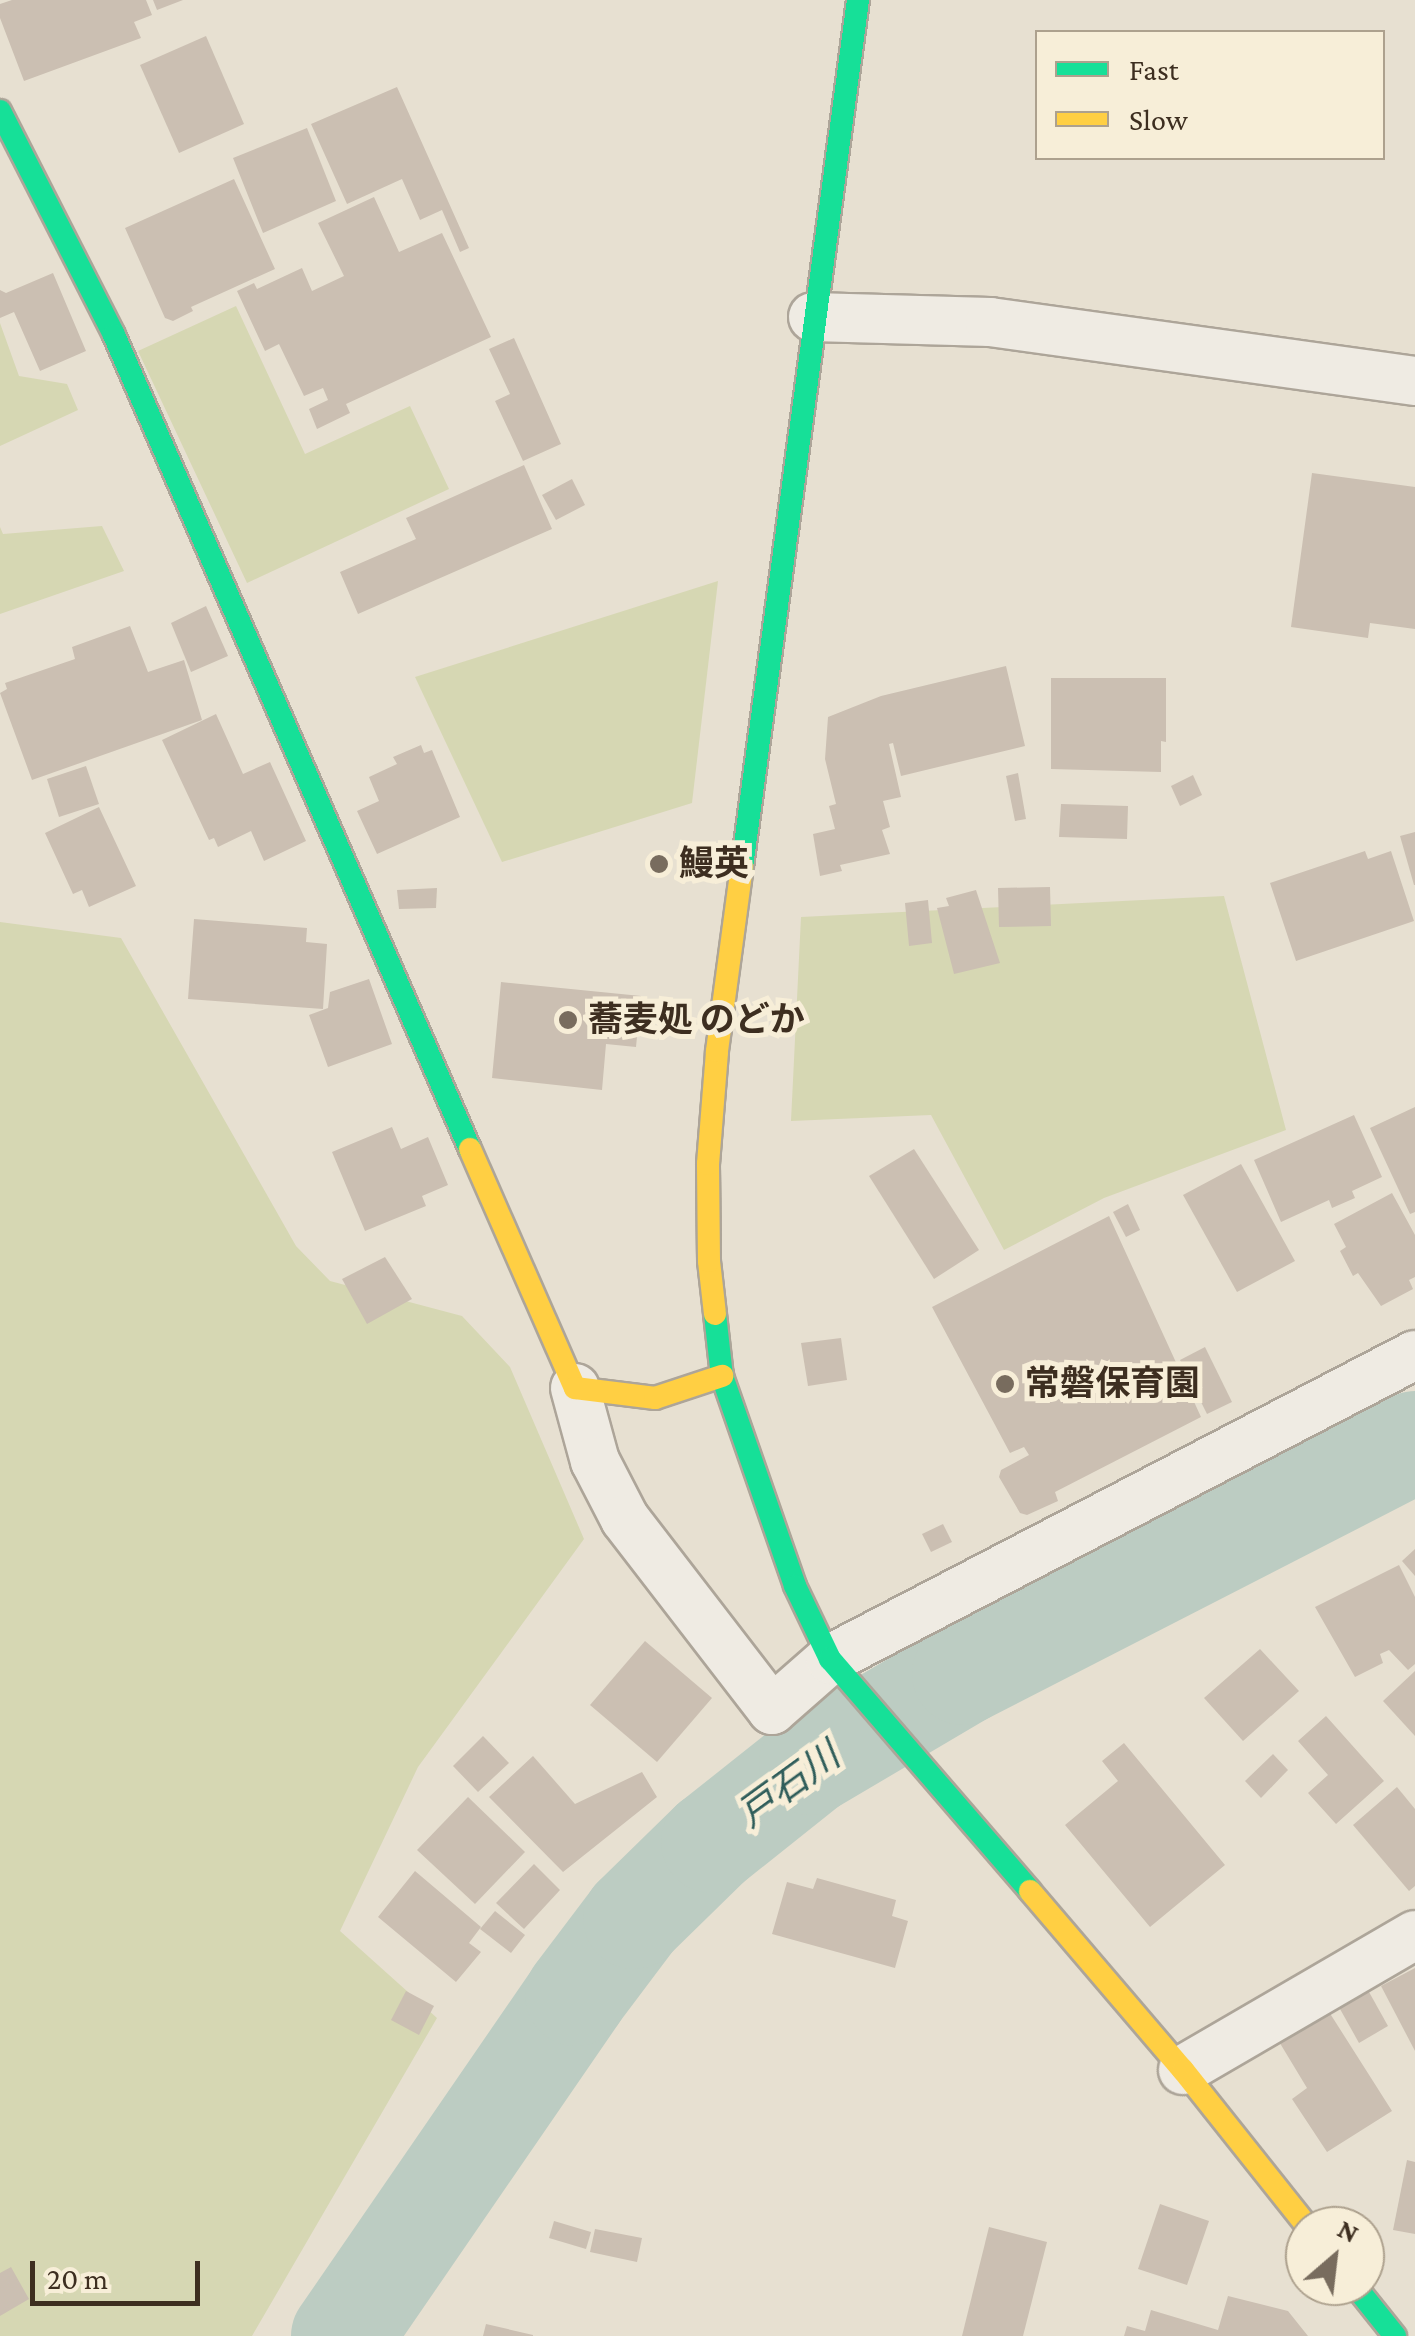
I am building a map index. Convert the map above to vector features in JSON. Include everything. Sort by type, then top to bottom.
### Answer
[{"type":"street","points":[[858,0],[717,1051],[708,1164],[709,1261],[722,1376],[795,1586],[840,1669],[1183,2070],[1291,2206]]},
{"type":"street","points":[[0,111],[122,352],[576,1388],[595,1460],[625,1519],[772,1710],[840,1669],[1415,1355]]},
{"type":"street","points":[[813,318],[990,322],[1415,381]]},
{"type":"street","points":[[576,1388],[655,1398],[722,1376]]},
{"type":"street","points":[[1183,2070],[1415,1935]]},
{"type":"street","points":[[1371,2306],[1395,2336]]},
{"type":"green space","points":[[236,306],[305,454],[410,406],[449,489],[247,583],[138,351]]},
{"type":"green space","points":[[0,323],[19,376],[67,384],[78,410],[0,446]]},
{"type":"green space","points":[[102,526],[124,571],[0,614],[0,527],[3,534]]},
{"type":"green space","points":[[718,581],[692,803],[502,862],[415,677]]},
{"type":"green space","points":[[1224,896],[1286,1130],[1104,1198],[1004,1250],[931,1115],[791,1121],[801,917]]},
{"type":"green space","points":[[0,922],[121,938],[296,1246],[330,1281],[462,1316],[510,1367],[584,1539],[418,1767],[340,1931],[437,2018],[252,2336],[0,2336]]},
{"type":"building","points":[[12,0],[146,0],[152,15],[134,22],[141,38],[24,81],[0,18],[0,4]]},
{"type":"building","points":[[153,0],[183,0],[157,10]]},
{"type":"building","points":[[206,36],[244,124],[179,153],[140,65]]},
{"type":"building","points":[[397,87],[469,248],[460,252],[442,210],[420,220],[402,179],[347,204],[311,124]]},
{"type":"building","points":[[307,128],[336,201],[263,233],[233,158]]},
{"type":"building","points":[[234,179],[275,269],[191,307],[193,311],[173,321],[165,318],[125,228]]},
{"type":"building","points":[[374,197],[399,252],[442,233],[491,337],[346,404],[350,413],[317,429],[309,409],[328,400],[323,388],[304,396],[279,344],[265,351],[237,291],[254,283],[257,289],[302,268],[312,291],[344,276],[318,223]]},
{"type":"building","points":[[53,273],[86,351],[40,371],[14,312],[0,318],[0,290],[6,293]]},
{"type":"building","points":[[514,338],[561,444],[523,461],[495,401],[510,394],[489,349]]},
{"type":"building","points":[[524,465],[552,529],[358,614],[340,572],[416,539],[406,518]]},
{"type":"building","points":[[1312,473],[1415,487],[1415,629],[1370,623],[1368,638],[1291,627]]},
{"type":"building","points":[[572,479],[585,505],[556,520],[542,495]]},
{"type":"building","points":[[206,606],[228,656],[191,672],[171,623]]},
{"type":"building","points":[[130,626],[148,672],[184,660],[202,720],[32,780],[0,693],[7,689],[5,683],[75,659],[72,647]]},
{"type":"building","points":[[1006,666],[1025,746],[901,776],[893,743],[889,744],[901,797],[883,801],[890,827],[882,830],[890,854],[840,865],[842,871],[820,876],[813,834],[835,829],[829,806],[836,804],[825,759],[828,717],[881,696]]},
{"type":"building","points":[[1051,678],[1166,678],[1166,742],[1161,741],[1161,772],[1051,769]]},
{"type":"building","points":[[216,714],[243,774],[270,762],[306,841],[264,861],[251,831],[218,847],[214,838],[209,840],[162,740]]},
{"type":"building","points":[[421,745],[424,753],[432,750],[460,817],[377,854],[357,811],[379,801],[369,777],[397,764],[393,757]]},
{"type":"building","points":[[86,766],[99,804],[59,817],[47,779]]},
{"type":"building","points":[[1018,773],[1026,819],[1015,821],[1006,776]]},
{"type":"building","points":[[1193,775],[1202,795],[1180,806],[1171,786]]},
{"type":"building","points":[[1061,804],[1128,806],[1127,839],[1059,837]]},
{"type":"building","points":[[99,807],[136,886],[89,907],[82,890],[73,894],[45,833]]},
{"type":"building","points":[[1415,832],[1415,885],[1414,885],[1400,836]]},
{"type":"building","points":[[1365,851],[1368,859],[1391,851],[1414,921],[1296,961],[1270,883]]},
{"type":"building","points":[[1050,887],[1051,926],[999,927],[998,888]]},
{"type":"building","points":[[437,888],[436,908],[399,909],[397,890]]},
{"type":"building","points":[[976,890],[1000,963],[954,974],[937,908],[949,906],[946,898]]},
{"type":"building","points":[[928,900],[932,943],[909,946],[905,903]]},
{"type":"building","points":[[194,919],[307,928],[306,942],[327,944],[323,1009],[188,999]]},
{"type":"building","points":[[369,979],[392,1044],[328,1067],[309,1015],[328,1008],[330,992]]},
{"type":"building","name":"蕎麦処 のどか","points":[[501,982],[641,996],[636,1047],[606,1044],[602,1090],[492,1078]]},
{"type":"building","points":[[1415,1107],[1415,1212],[1410,1214],[1370,1128]]},
{"type":"building","points":[[1354,1115],[1382,1177],[1352,1191],[1355,1198],[1332,1208],[1329,1200],[1281,1222],[1254,1160]]},
{"type":"building","points":[[392,1127],[401,1149],[428,1137],[448,1185],[422,1196],[426,1206],[365,1231],[332,1152]]},
{"type":"building","points":[[914,1149],[979,1250],[934,1279],[869,1176]]},
{"type":"building","points":[[1241,1164],[1295,1261],[1237,1292],[1183,1195]]},
{"type":"building","points":[[1392,1193],[1415,1235],[1415,1277],[1409,1280],[1413,1289],[1381,1306],[1358,1273],[1353,1276],[1340,1251],[1346,1247],[1334,1224]]},
{"type":"building","points":[[1128,1204],[1140,1230],[1126,1237],[1113,1212]]},
{"type":"building","points":[[1109,1216],[1201,1417],[1055,1492],[1058,1501],[1027,1515],[1020,1513],[999,1477],[1001,1470],[1029,1455],[1024,1447],[1010,1453],[932,1307]]},
{"type":"building","points":[[385,1257],[412,1299],[367,1324],[342,1279]]},
{"type":"building","points":[[841,1338],[847,1380],[808,1386],[801,1343]]},
{"type":"building","points":[[1205,1347],[1232,1402],[1207,1414],[1180,1360]]},
{"type":"building","points":[[943,1524],[952,1542],[931,1552],[922,1534]]},
{"type":"building","points":[[1415,1549],[1415,1576],[1402,1561]]},
{"type":"building","points":[[1399,1565],[1415,1597],[1415,1664],[1408,1670],[1389,1650],[1380,1654],[1383,1663],[1355,1677],[1315,1607]]},
{"type":"building","points":[[645,1641],[712,1698],[657,1762],[590,1705]]},
{"type":"building","points":[[1260,1649],[1299,1691],[1243,1741],[1204,1698]]},
{"type":"building","points":[[1415,1671],[1415,1736],[1383,1701]]},
{"type":"building","points":[[1326,1716],[1384,1781],[1336,1824],[1308,1793],[1328,1775],[1298,1741]]},
{"type":"building","points":[[483,1736],[509,1763],[478,1792],[453,1766]]},
{"type":"building","points":[[1124,1743],[1225,1865],[1150,1927],[1065,1825],[1118,1781],[1102,1761]]},
{"type":"building","points":[[1273,1754],[1288,1770],[1261,1798],[1245,1781]]},
{"type":"building","points":[[533,1756],[575,1804],[642,1772],[657,1797],[563,1872],[489,1797]]},
{"type":"building","points":[[1397,1787],[1415,1809],[1415,1886],[1409,1891],[1353,1825]]},
{"type":"building","points":[[468,1797],[525,1852],[475,1904],[417,1850]]},
{"type":"building","points":[[534,1864],[560,1890],[524,1929],[496,1903]]},
{"type":"building","points":[[415,1871],[481,1927],[469,1943],[481,1952],[456,1982],[378,1917]]},
{"type":"building","points":[[817,1878],[896,1900],[892,1916],[908,1921],[895,1968],[772,1934],[787,1882],[813,1889]]},
{"type":"building","points":[[495,1911],[525,1935],[511,1953],[480,1929]]},
{"type":"building","points":[[1415,1968],[1415,2051],[1381,1986]]},
{"type":"building","points":[[1364,1983],[1388,2026],[1359,2043],[1335,2000]]},
{"type":"building","points":[[406,1991],[434,2006],[419,2035],[391,2020]]},
{"type":"building","points":[[1324,2004],[1392,2111],[1327,2152],[1292,2099],[1307,2088],[1275,2035]]},
{"type":"building","points":[[1407,2160],[1415,2162],[1415,2234],[1393,2230]]},
{"type":"building","points":[[1160,2204],[1209,2221],[1187,2285],[1138,2269]]},
{"type":"building","points":[[554,2221],[591,2232],[586,2249],[549,2238]]},
{"type":"building","points":[[989,2227],[1047,2242],[1023,2336],[962,2336]]},
{"type":"building","points":[[595,2229],[642,2238],[637,2262],[590,2252]]},
{"type":"building","points":[[11,2267],[29,2299],[0,2316],[0,2273]]},
{"type":"building","points":[[1228,2296],[1288,2311],[1308,2336],[1124,2336],[1127,2326],[1145,2331],[1151,2310],[1218,2330]]},
{"type":"building","points":[[486,2324],[533,2335],[533,2336],[483,2336]]},
{"type":"waterway","name":"戸石川","points":[[342,2336],[576,1995],[634,1918],[712,1842],[810,1764],[963,1674],[1415,1442]]},
{"type":"traffic: fast","points":[[742,867],[858,0]]},
{"type":"traffic: fast","points":[[0,111],[114,335],[470,1149]]},
{"type":"traffic: fast","points":[[715,1314],[722,1376],[795,1586],[830,1659],[1030,1891]]},
{"type":"traffic: fast","points":[[1371,2306],[1395,2336]]},
{"type":"traffic: slow","points":[[715,1314],[709,1261],[708,1164],[717,1051],[742,867]]},
{"type":"traffic: slow","points":[[470,1149],[575,1388],[655,1398],[722,1376]]},
{"type":"traffic: slow","points":[[1030,1891],[1183,2070],[1291,2206]]},
{"type":"place","name":"鰻英","points":[[659,864]]},
{"type":"place","name":"蕎麦処 のどか","points":[[568,1020]]},
{"type":"place","name":"常磐保育園","points":[[1005,1384]]}]
